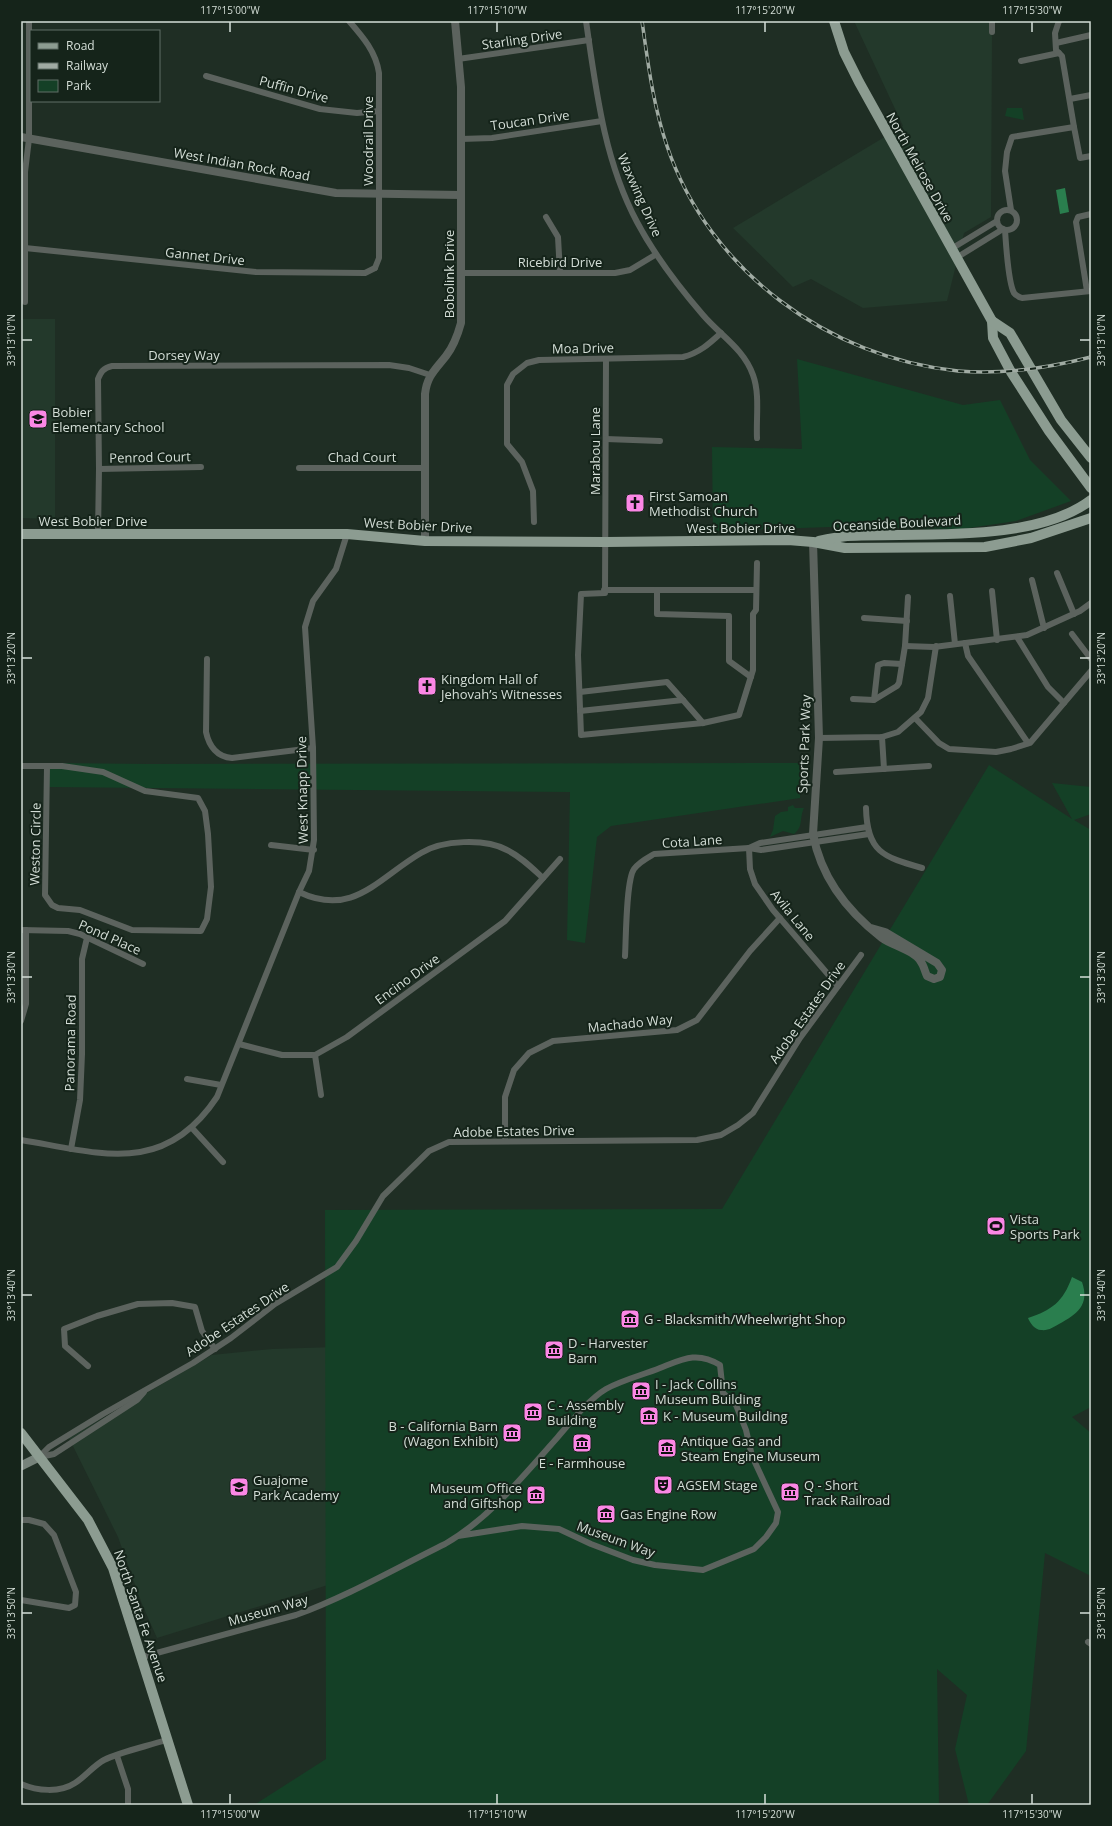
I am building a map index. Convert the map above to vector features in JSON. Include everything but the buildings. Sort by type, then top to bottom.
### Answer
[{"type":"main road","name":"North Melrose Drive","points":[[834,21],[844,52],[859,82],[992,322],[993,338],[1011,372],[1049,431],[1091,488]]},
{"type":"main road","name":"North Melrose Drive","points":[[992,322],[1010,333],[1061,420],[1091,458]]},
{"type":"main road","name":"Oceanside Boulevard","points":[[813,542],[845,536],[967,533],[1023,527],[1078,510],[1091,500]]},
{"type":"main road","name":"Oceanside Boulevard","points":[[813,542],[845,548],[985,547],[1031,538],[1091,518]]},
{"type":"main road","name":"West Bobier Drive","points":[[21,534],[347,534],[425,541],[606,542],[788,540],[813,542]]},
{"type":"main road","name":"North Santa Fe Avenue","points":[[21,1433],[76,1504],[102,1544],[113,1568],[155,1696],[166,1740],[188,1805]]},
{"type":"main road","points":[[21,1466],[39,1457]]},
{"type":"street","points":[[25,302],[25,138],[29,21]]},
{"type":"street","name":"Woodrail Drive","points":[[349,21],[366,41],[378,62],[379,258],[375,268]]},
{"type":"street","name":"Bobolink Drive","points":[[425,541],[426,384],[430,374],[446,356],[458,335],[461,322],[461,87],[455,21]]},
{"type":"street","name":"Waxwing Drive","points":[[586,21],[602,121],[609,153],[621,187],[636,221],[655,255],[695,305],[744,357],[753,374],[756,384],[757,438]]},
{"type":"street","points":[[992,21],[992,32]]},
{"type":"street","points":[[1059,21],[1055,33],[1056,50],[1062,56],[1080,158],[1091,156]]},
{"type":"street","points":[[1056,43],[1091,34]]},
{"type":"street","name":"Starling Drive","points":[[458,59],[589,40]]},
{"type":"street","points":[[1021,61],[1059,53]]},
{"type":"street","name":"Puffin Drive","points":[[206,76],[320,109],[357,113],[379,111]]},
{"type":"street","points":[[1070,99],[1091,95]]},
{"type":"street","name":"Toucan Drive","points":[[461,139],[492,138],[602,121]]},
{"type":"street","points":[[954,253],[1004,230],[1014,227],[1017,222],[1016,215],[1011,210],[1005,171],[1007,152],[1012,137],[1074,127]]},
{"type":"street","name":"West Indian Rock Road","points":[[25,138],[336,193],[379,195],[461,195]]},
{"type":"street","points":[[1011,210],[1002,211],[998,215],[997,221],[999,226],[1004,230],[1014,293],[1018,297],[1022,298],[1089,291],[1076,222],[1078,217],[1091,214]]},
{"type":"street","points":[[546,217],[558,237],[560,273]]},
{"type":"street","points":[[954,253],[997,221]]},
{"type":"street","name":"Gannet Drive","points":[[25,248],[256,272],[365,273],[375,268]]},
{"type":"street","name":"Ricebird Drive","points":[[461,273],[615,273],[630,270],[655,255]]},
{"type":"street","points":[[375,268],[380,274]]},
{"type":"street","name":"Moa Drive","points":[[534,522],[533,491],[522,462],[507,444],[507,384],[513,374],[527,363],[539,360],[683,358],[708,345],[721,333]]},
{"type":"street","name":"Marabou Lane","points":[[604,590],[606,542],[606,359]]},
{"type":"street","name":"Dorsey Way","points":[[98,534],[98,379],[102,370],[106,368],[112,366],[389,365],[409,368],[430,374]]},
{"type":"street","points":[[606,439],[660,441]]},
{"type":"street","name":"Penrod Court","points":[[99,469],[201,467]]},
{"type":"street","name":"Chad Court","points":[[299,468],[425,468]]},
{"type":"street","name":"West Knapp Drive","points":[[21,1142],[71,1148],[110,1155],[136,1154],[151,1150],[181,1136],[192,1128],[208,1111],[217,1097],[299,892],[309,871],[314,850],[313,748],[305,627],[313,601],[336,569],[347,534]]},
{"type":"street","name":"Sports Park Way","points":[[813,542],[819,738],[813,834],[814,843],[824,870],[837,894],[854,914],[883,939],[920,961],[927,976],[934,979],[940,977],[942,970],[937,963],[885,932],[871,928]]},
{"type":"street","points":[[756,590],[604,590],[605,593],[581,594],[578,655],[581,734],[703,723],[739,715],[753,670],[753,614],[756,610],[757,563]]},
{"type":"street","points":[[1057,573],[1074,614]]},
{"type":"street","points":[[1032,580],[1044,628]]},
{"type":"street","points":[[657,590],[657,614],[729,616],[729,661],[751,677]]},
{"type":"street","points":[[992,591],[997,640]]},
{"type":"street","points":[[950,596],[955,644]]},
{"type":"street","points":[[853,699],[874,700],[897,686],[905,646],[908,597]]},
{"type":"street","points":[[905,646],[936,646],[997,640],[1027,635],[1074,614],[1091,603]]},
{"type":"street","points":[[864,618],[907,620]]},
{"type":"street","points":[[1072,634],[1091,659]]},
{"type":"street","points":[[1017,637],[1048,687],[1064,703]]},
{"type":"street","points":[[966,643],[968,656],[1028,744]]},
{"type":"street","points":[[819,738],[882,737],[898,732],[922,712],[928,698],[936,646]]},
{"type":"street","points":[[207,659],[206,732],[209,743],[215,752],[232,758],[313,748]]},
{"type":"street","points":[[874,700],[878,665],[884,663],[902,664]]},
{"type":"street","points":[[915,718],[939,743],[949,749],[996,752],[1011,749],[1028,744],[1036,737],[1091,671]]},
{"type":"street","points":[[580,692],[667,682],[703,723]]},
{"type":"street","points":[[580,711],[683,700]]},
{"type":"street","points":[[882,737],[884,769]]},
{"type":"street","name":"Weston Circle","points":[[21,766],[47,766],[62,766],[103,772],[144,791],[198,798],[205,811],[211,887],[207,919],[202,931],[132,930],[80,910],[58,908],[52,905],[45,895],[47,766]]},
{"type":"street","points":[[836,772],[929,766]]},
{"type":"street","points":[[866,808],[867,827],[874,844],[892,860],[922,868]]},
{"type":"street","name":"Cota Lane","points":[[749,848],[760,843],[867,827]]},
{"type":"street","name":"Cota Lane","points":[[625,956],[630,883],[633,869],[654,854],[749,848],[761,850],[869,834]]},
{"type":"street","points":[[299,892],[311,898],[324,900],[339,901],[351,898],[366,891],[422,852],[441,845],[461,842],[494,845],[505,849],[522,858],[543,878]]},
{"type":"street","points":[[271,845],[314,850]]},
{"type":"street","name":"Avila Lane","points":[[749,848],[750,869],[755,884],[780,918],[838,986]]},
{"type":"street","name":"Encino Drive","points":[[239,1044],[282,1056],[315,1055],[347,1037],[505,921],[560,859]]},
{"type":"street","name":"Machado Way","points":[[505,1141],[505,1097],[514,1070],[529,1053],[553,1042],[677,1030],[697,1020],[750,951],[780,918]]},
{"type":"street","points":[[21,1021],[26,1004],[24,930]]},
{"type":"street","name":"Pond Place","points":[[24,930],[68,931],[80,934],[143,964]]},
{"type":"street","name":"Panorama Road","points":[[71,1148],[80,1100],[82,1054],[82,959],[87,938]]},
{"type":"street","name":"Adobe Estates Drive","points":[[39,1457],[54,1454],[137,1400],[147,1389],[215,1349],[275,1304],[337,1267],[356,1241],[383,1196],[429,1151],[449,1142],[697,1140],[721,1135],[738,1125],[753,1113],[800,1038],[861,955]]},
{"type":"street","points":[[315,1055],[321,1095]]},
{"type":"street","points":[[187,1079],[222,1085]]},
{"type":"street","points":[[192,1128],[223,1162]]},
{"type":"street","points":[[88,1366],[65,1346],[64,1329],[97,1316],[138,1304],[172,1303],[195,1307],[202,1331],[215,1349]]},
{"type":"street","name":"Museum Way","points":[[142,1658],[296,1615],[359,1587],[458,1536],[498,1502],[517,1483],[567,1426],[606,1389],[686,1357],[701,1357],[720,1365],[723,1393],[736,1405],[746,1430],[752,1456],[778,1512],[776,1523],[766,1537],[754,1549],[704,1570],[655,1565],[633,1560],[579,1539],[559,1529],[522,1526],[458,1536]]},
{"type":"street","points":[[21,1520],[29,1520],[44,1524],[54,1534],[76,1592],[75,1605],[69,1608],[21,1600]]},
{"type":"street","points":[[21,1784],[31,1788],[49,1790],[62,1788],[74,1784],[99,1763],[166,1740]]},
{"type":"street","points":[[118,1756],[128,1789],[128,1805]]},
{"type":"shaded area","points":[[854,21],[990,21],[992,37],[991,217],[964,233],[947,301],[863,308],[811,279],[793,287],[733,228],[903,126]]},
{"type":"shaded area","points":[[1065,188],[1069,212],[1060,214],[1056,190]]},
{"type":"shaded area","name":"Bobier Elementary School","points":[[21,319],[55,319],[55,519],[21,518]]},
{"type":"shaded area","points":[[1072,1277],[1082,1282],[1084,1297],[1080,1308],[1071,1316],[1051,1328],[1039,1330],[1035,1328],[1028,1318],[1044,1312],[1056,1304],[1065,1293]]},
{"type":"shaded area","name":"Guajome Park Academy","points":[[336,1347],[373,1571],[157,1638],[142,1604],[118,1537],[69,1438],[212,1355],[272,1349]]},
{"type":"green space","points":[[1007,108],[1022,108],[1024,120],[1005,116]]},
{"type":"green space","points":[[797,359],[963,405],[1000,400],[1030,460],[1071,501],[1016,521],[962,529],[830,527],[713,531],[712,447],[802,449]]},
{"type":"green space","points":[[49,763],[801,763],[800,798],[611,826],[597,837],[585,943],[567,940],[570,792],[49,787]]},
{"type":"green space","points":[[989,765],[1072,819],[1052,783],[1091,787],[1091,814],[1074,820],[1091,830],[1091,1407],[1072,1417],[1091,1433],[1091,1576],[1045,1553],[1026,1751],[987,1805],[969,1805],[955,1749],[967,1695],[937,1669],[939,1805],[254,1805],[326,1759],[325,1210],[722,1209]]},
{"type":"green space","points":[[793,805],[795,808],[804,808],[797,831],[794,834],[783,831],[770,837],[773,830],[775,816],[781,812],[788,811],[788,807]]},
{"type":"railway","points":[[642,21],[652,84],[662,131],[686,191],[712,232],[744,269],[780,300],[820,327],[864,348],[910,363],[958,371],[992,372],[1025,370],[1091,357]]},
{"type":"place","name":"Bobier Elementary School","points":[[38,419]]},
{"type":"place","name":"First Samoan Methodist Church","points":[[635,503]]},
{"type":"place","name":"Kingdom Hall of Jehovah’s Witnesses","points":[[427,686]]},
{"type":"place","name":"Vista Sports Park","points":[[996,1226]]},
{"type":"place","name":"G - Blacksmith/Wheelwright Shop","points":[[630,1319]]},
{"type":"place","name":"D - Harvester Barn","points":[[554,1350]]},
{"type":"place","name":"I - Jack Collins Museum Building","points":[[641,1391]]},
{"type":"place","name":"C - Assembly Building","points":[[533,1412]]},
{"type":"place","name":"K - Museum Building","points":[[649,1416]]},
{"type":"place","name":"B - California Barn (Wagon Exhibit)","points":[[512,1433]]},
{"type":"place","name":"E - Farmhouse","points":[[582,1443]]},
{"type":"place","name":"Antique Gas and Steam Engine Museum","points":[[667,1448]]},
{"type":"place","name":"AGSEM Stage","points":[[663,1485]]},
{"type":"place","name":"Guajome Park Academy","points":[[239,1487]]},
{"type":"place","name":"Q - Short Track Railroad","points":[[790,1492]]},
{"type":"place","name":"Museum Office and Giftshop","points":[[536,1495]]},
{"type":"place","name":"Gas Engine Row","points":[[606,1514]]}]
